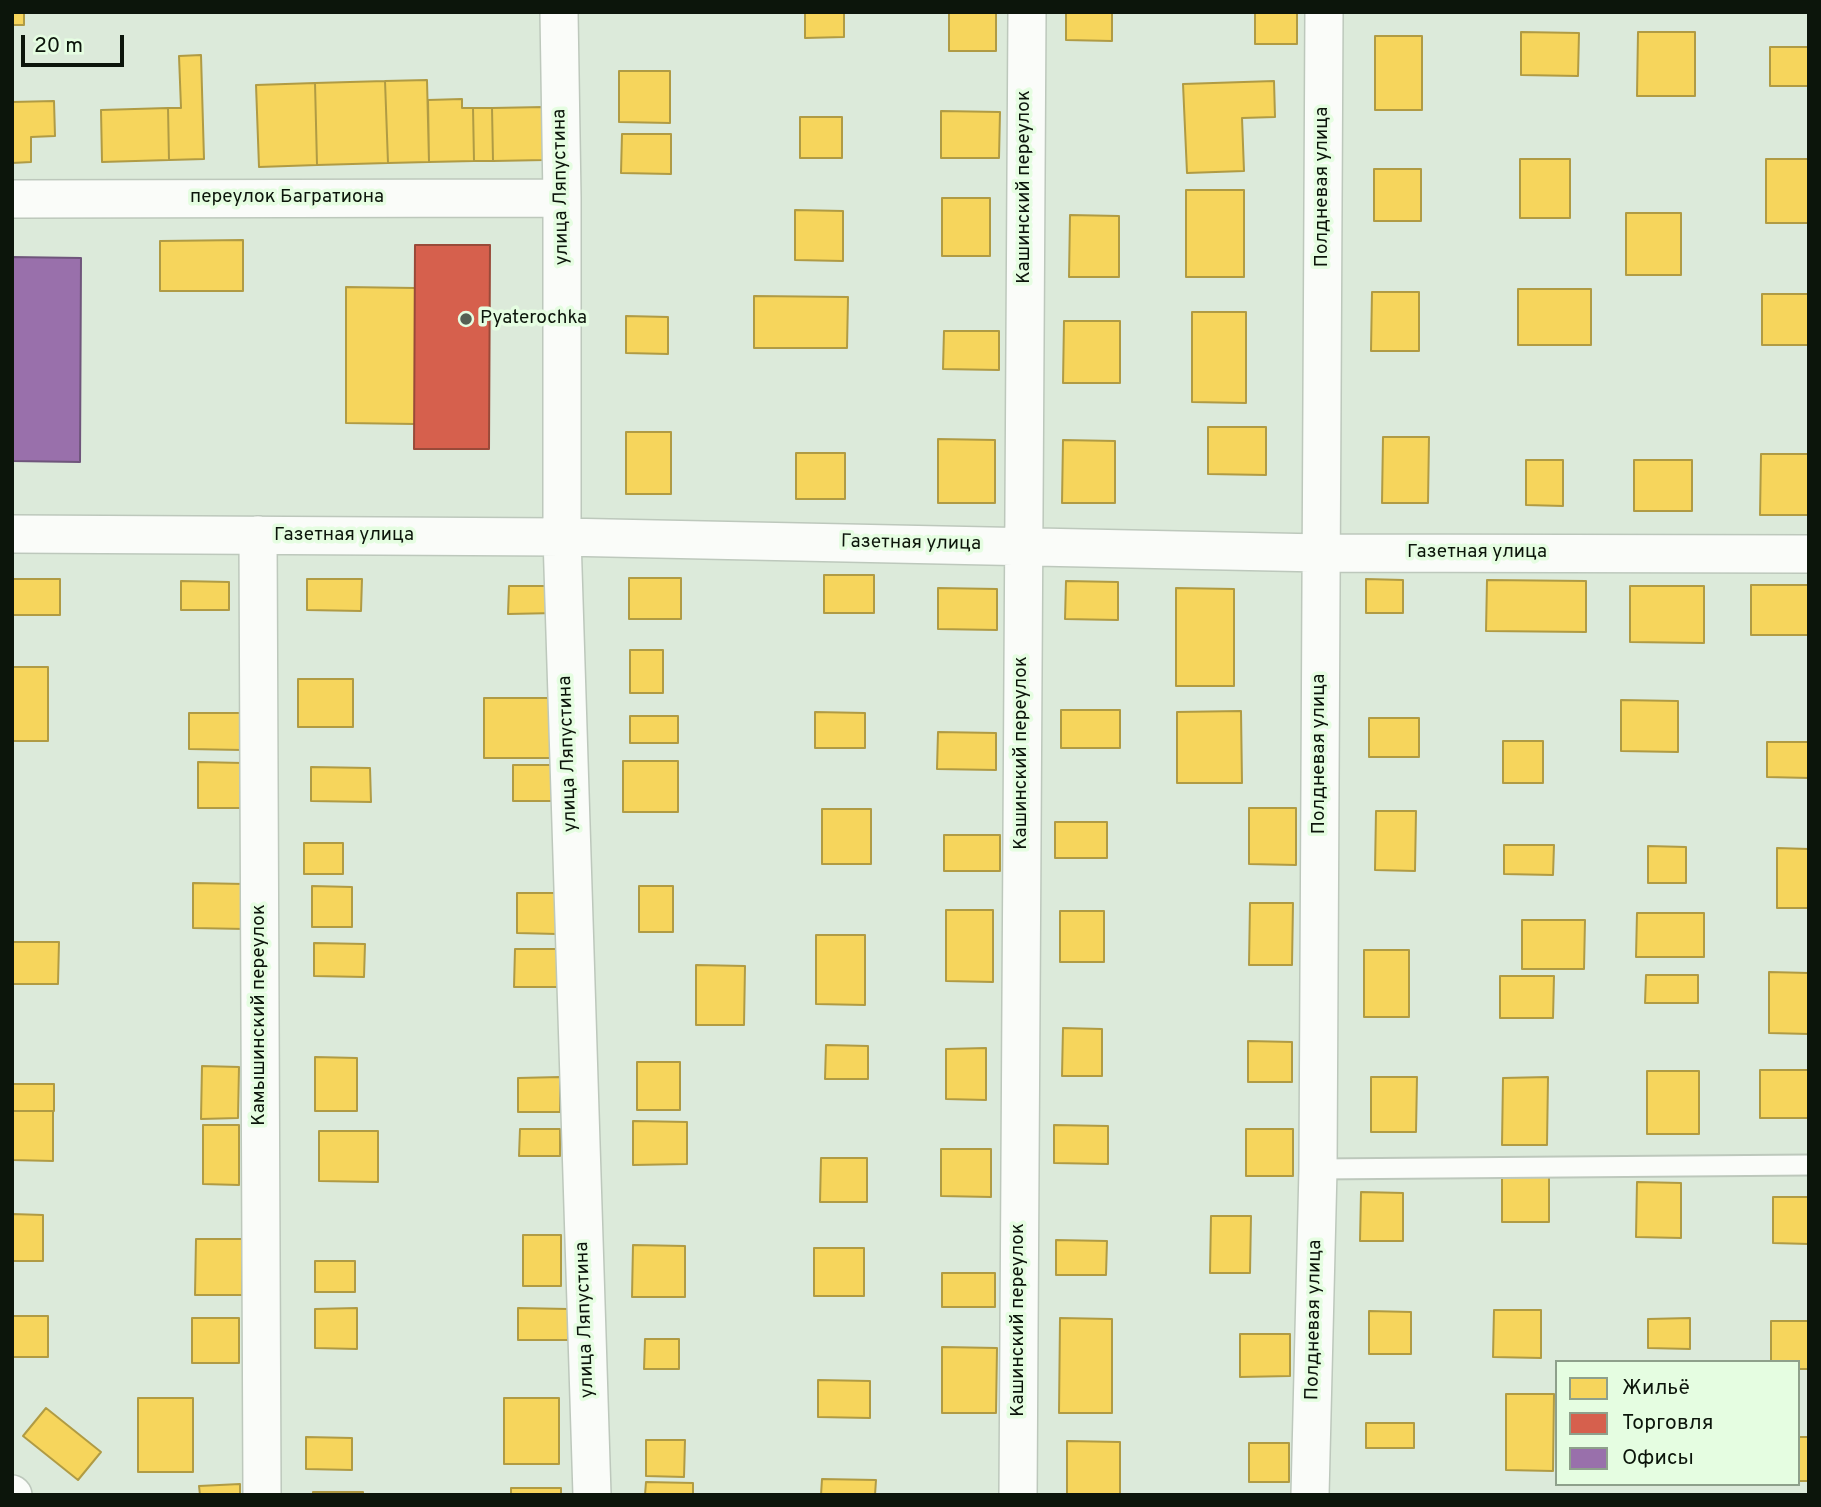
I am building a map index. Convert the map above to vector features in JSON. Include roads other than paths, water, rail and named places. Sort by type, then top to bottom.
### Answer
[{"type":"street","name":"улица Ляпустина","points":[[559,12],[562,537],[592,1495]]},
{"type":"street","name":"Кашинский переулок","points":[[1018,1495],[1027,12]]},
{"type":"street","name":"Полдневая улица","points":[[1311,1495],[1318,1169],[1324,12]]},
{"type":"street","name":"переулок Багратиона","points":[[12,199],[562,198]]},
{"type":"street","name":"Газетная улица","points":[[12,534],[562,537],[1321,553],[1809,554]]},
{"type":"street","name":"Камышинский переулок","points":[[258,535],[262,1495]]},
{"type":"lane","points":[[1318,1169],[1809,1165]]},
{"type":"place","name":"Pyaterochka","points":[[466,319]]}]
